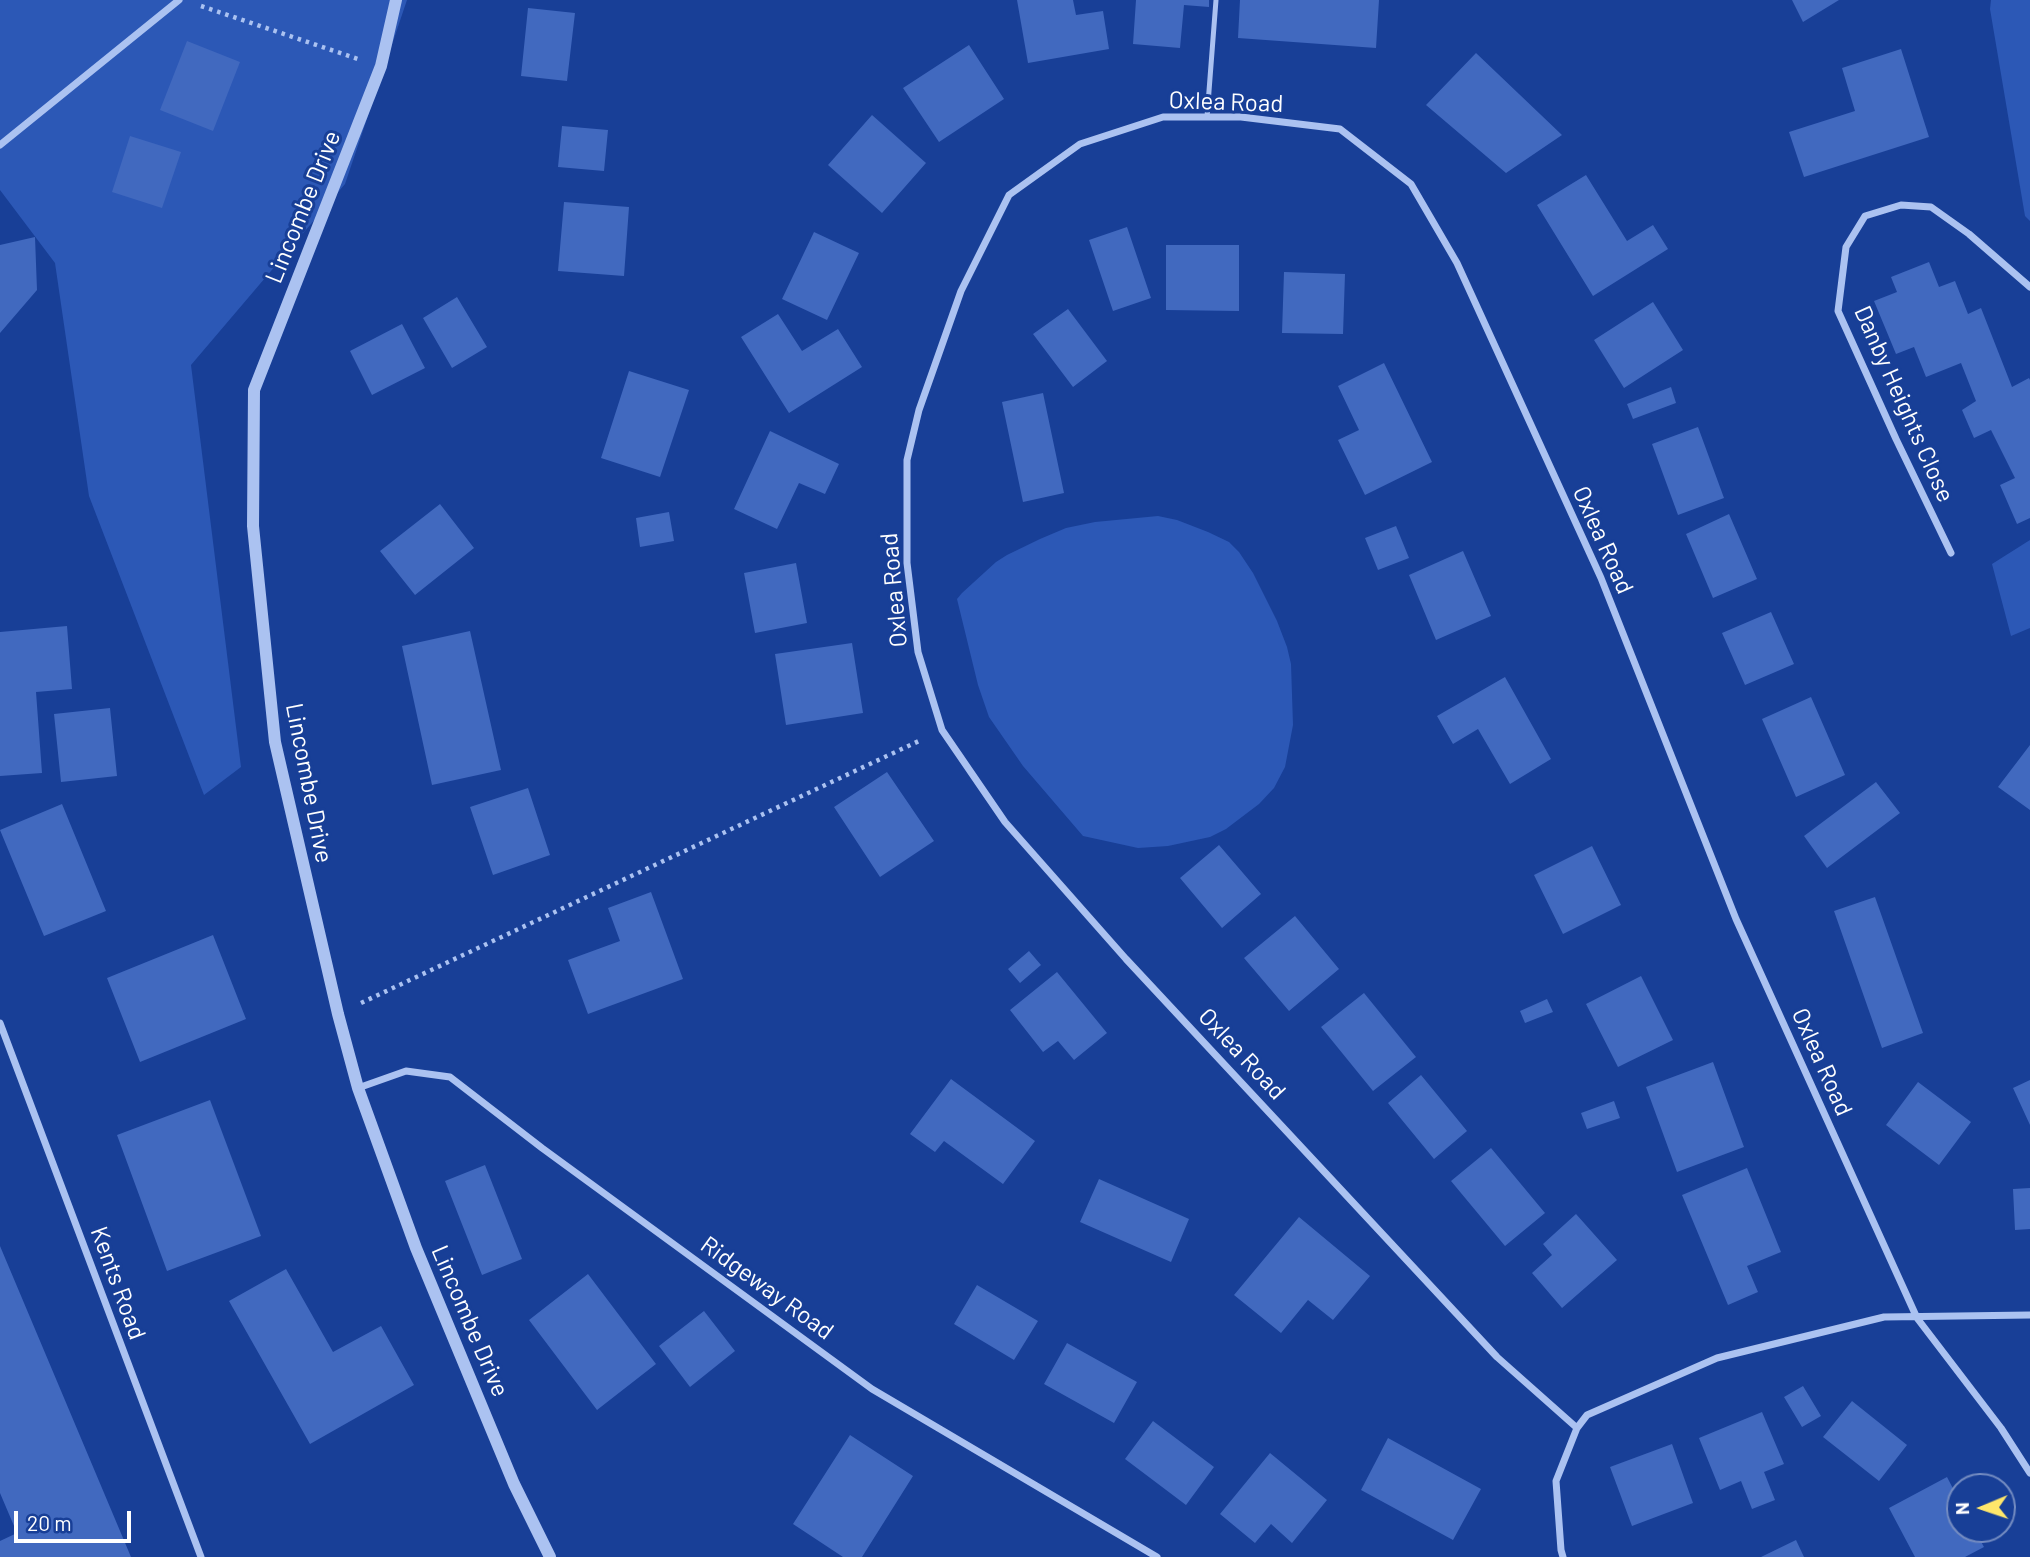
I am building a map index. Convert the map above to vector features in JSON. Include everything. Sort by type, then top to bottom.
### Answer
[{"type":"street","points":[[0,145],[179,0]]},
{"type":"street","name":"Lincombe Drive","points":[[397,0],[381,66],[254,390],[253,526],[275,742],[338,1014],[358,1088],[416,1248],[514,1484],[550,1557]]},
{"type":"street","name":"Oxlea Road","points":[[1577,1429],[1497,1357],[1117,949],[1005,822],[942,730],[918,652],[907,563],[907,460],[919,410],[961,291],[1009,195],[1080,144],[1163,117],[1241,117],[1340,129],[1411,184],[1457,263],[1601,578],[1736,919],[1917,1318],[2001,1428],[2030,1473]]},
{"type":"street","name":"Danby Heights Close","points":[[1951,553],[1838,311],[1846,247],[1864,216],[1901,205],[1931,207],[1969,234],[2030,287]]},
{"type":"street","name":"Kents Road","points":[[0,1023],[201,1557]]},
{"type":"street","name":"Ridgeway Road","points":[[358,1088],[406,1071],[450,1077],[542,1148],[872,1389],[1157,1557]]},
{"type":"street","points":[[1563,1557],[1556,1481],[1577,1429],[1587,1415],[1717,1358],[1884,1317],[2030,1315]]},
{"type":"lane","points":[[1207,117],[1216,0]]},
{"type":"path","points":[[197,4],[381,66]]},
{"type":"path","points":[[338,1014],[942,730]]},
{"type":"shaded area","points":[[0,0],[407,0],[345,184],[191,365],[241,767],[204,795],[89,496],[55,263],[0,190]]},
{"type":"shaded area","points":[[1991,0],[2030,0],[2030,221],[2025,216],[1990,9]]},
{"type":"shaded area","points":[[1158,516],[1177,520],[1229,542],[1253,573],[1287,647],[1291,664],[1293,725],[1285,767],[1274,788],[1259,804],[1226,829],[1210,837],[1168,846],[1138,848],[1083,836],[1023,766],[989,717],[978,685],[957,599],[996,562],[1066,528],[1095,522]]},
{"type":"shaded area","points":[[2030,540],[2030,628],[2011,636],[1992,564]]},
{"type":"building","points":[[1017,0],[1073,0],[1076,15],[1103,11],[1109,49],[1028,63]]},
{"type":"building","points":[[1136,0],[1209,0],[1209,7],[1184,5],[1180,48],[1133,44]]},
{"type":"building","points":[[1240,0],[1379,0],[1376,48],[1238,38]]},
{"type":"building","points":[[1792,0],[1839,0],[1803,22]]},
{"type":"building","points":[[528,8],[575,13],[567,81],[521,76]]},
{"type":"building","points":[[187,41],[240,62],[213,131],[160,110]]},
{"type":"building","points":[[969,45],[1004,99],[939,142],[903,88]]},
{"type":"building","points":[[1901,49],[1929,137],[1804,177],[1789,132],[1855,111],[1842,68]]},
{"type":"building","points":[[1476,53],[1562,135],[1506,173],[1426,105]]},
{"type":"building","points":[[872,115],[926,163],[882,213],[828,165]]},
{"type":"building","points":[[562,126],[608,130],[604,171],[558,167]]},
{"type":"building","points":[[130,136],[181,152],[162,208],[112,192]]},
{"type":"building","points":[[1586,175],[1627,241],[1653,225],[1668,249],[1593,296],[1537,205]]},
{"type":"building","points":[[564,202],[629,207],[624,276],[558,271]]},
{"type":"building","points":[[1127,227],[1151,298],[1113,311],[1089,240]]},
{"type":"building","points":[[814,232],[859,253],[827,320],[782,299]]},
{"type":"building","points":[[35,237],[37,290],[0,333],[0,245]]},
{"type":"building","points":[[1166,245],[1239,245],[1239,311],[1166,310]]},
{"type":"building","points":[[1929,262],[1939,287],[1955,281],[1968,314],[1981,308],[2012,387],[2029,378],[2030,380],[2030,518],[2017,524],[2000,485],[2015,478],[1991,430],[1974,438],[1962,410],[1976,401],[1961,363],[1926,377],[1914,347],[1896,354],[1874,301],[1897,292],[1891,277]]},
{"type":"building","points":[[1284,272],[1345,274],[1343,334],[1282,333]]},
{"type":"building","points":[[457,297],[487,347],[452,368],[423,318]]},
{"type":"building","points":[[1653,302],[1683,350],[1624,388],[1594,340]]},
{"type":"building","points":[[1068,309],[1107,361],[1073,387],[1033,334]]},
{"type":"building","points":[[778,314],[802,351],[838,329],[862,367],[789,413],[741,337]]},
{"type":"building","points":[[402,324],[425,368],[372,395],[350,351]]},
{"type":"building","points":[[1384,363],[1432,462],[1365,495],[1338,440],[1359,430],[1338,386]]},
{"type":"building","points":[[629,371],[689,390],[660,477],[601,458]]},
{"type":"building","points":[[1671,387],[1676,403],[1633,419],[1627,404]]},
{"type":"building","points":[[1043,393],[1064,493],[1023,502],[1002,402]]},
{"type":"building","points":[[1698,427],[1724,498],[1678,515],[1652,444]]},
{"type":"building","points":[[770,431],[839,464],[825,494],[799,483],[777,529],[734,509]]},
{"type":"building","points":[[440,504],[474,548],[415,595],[380,551]]},
{"type":"building","points":[[669,512],[674,541],[640,547],[636,518]]},
{"type":"building","points":[[1729,514],[1757,579],[1713,598],[1686,534]]},
{"type":"building","points":[[1396,526],[1409,558],[1378,570],[1365,538]]},
{"type":"building","points":[[1463,551],[1491,616],[1436,640],[1409,575]]},
{"type":"building","points":[[796,563],[807,623],[755,633],[744,573]]},
{"type":"building","points":[[1771,612],[1794,664],[1745,685],[1722,633]]},
{"type":"building","points":[[67,626],[72,689],[36,692],[42,773],[0,776],[0,632]]},
{"type":"building","points":[[470,631],[501,770],[432,785],[402,646]]},
{"type":"building","points":[[852,643],[863,713],[786,725],[775,654]]},
{"type":"building","points":[[1505,677],[1551,759],[1510,784],[1478,729],[1453,744],[1437,716]]},
{"type":"building","points":[[1811,697],[1845,775],[1796,797],[1762,719]]},
{"type":"building","points":[[110,708],[117,776],[61,782],[54,714]]},
{"type":"building","points":[[2030,745],[2030,810],[1998,787]]},
{"type":"building","points":[[887,772],[934,841],[880,877],[834,807]]},
{"type":"building","points":[[1876,782],[1900,813],[1827,868],[1804,836]]},
{"type":"building","points":[[528,788],[550,855],[493,875],[470,807]]},
{"type":"building","points":[[62,804],[106,911],[44,936],[0,830]]},
{"type":"building","points":[[1219,845],[1261,894],[1222,928],[1180,878]]},
{"type":"building","points":[[1592,846],[1621,905],[1563,934],[1534,875]]},
{"type":"building","points":[[651,892],[683,979],[588,1014],[568,960],[620,941],[608,908]]},
{"type":"building","points":[[1875,897],[1923,1033],[1882,1048],[1834,911]]},
{"type":"building","points":[[1295,916],[1339,969],[1289,1011],[1244,958]]},
{"type":"building","points":[[213,935],[246,1019],[140,1062],[107,978]]},
{"type":"building","points":[[1029,951],[1041,965],[1020,983],[1008,969]]},
{"type":"building","points":[[1057,972],[1107,1033],[1074,1060],[1058,1041],[1043,1052],[1010,1010]]},
{"type":"building","points":[[1641,976],[1673,1040],[1618,1067],[1586,1004]]},
{"type":"building","points":[[1364,993],[1416,1057],[1373,1091],[1321,1027]]},
{"type":"building","points":[[1547,999],[1553,1012],[1525,1023],[1520,1011]]},
{"type":"building","points":[[1713,1062],[1744,1147],[1677,1172],[1646,1087]]},
{"type":"building","points":[[1421,1075],[1467,1131],[1434,1159],[1388,1103]]},
{"type":"building","points":[[951,1079],[1035,1141],[1003,1184],[944,1141],[935,1152],[910,1134]]},
{"type":"building","points":[[2030,1080],[2030,1125],[2013,1088]]},
{"type":"building","points":[[1918,1082],[1971,1122],[1939,1165],[1886,1125]]},
{"type":"building","points":[[210,1100],[261,1236],[167,1271],[117,1135]]},
{"type":"building","points":[[1614,1101],[1620,1118],[1587,1129],[1581,1113]]},
{"type":"building","points":[[1491,1148],[1545,1213],[1505,1246],[1451,1181]]},
{"type":"building","points":[[485,1165],[522,1259],[482,1275],[445,1181]]},
{"type":"building","points":[[1747,1168],[1781,1252],[1747,1266],[1758,1292],[1728,1305],[1682,1195]]},
{"type":"building","points":[[1099,1179],[1189,1219],[1171,1262],[1080,1222]]},
{"type":"building","points":[[2030,1188],[2030,1229],[2015,1230],[2013,1189]]},
{"type":"building","points":[[1576,1214],[1617,1260],[1562,1308],[1532,1273],[1552,1255],[1543,1244]]},
{"type":"building","points":[[1299,1217],[1370,1276],[1333,1320],[1308,1300],[1281,1333],[1234,1295]]},
{"type":"building","points":[[0,1246],[131,1557],[0,1557],[0,1541],[17,1533],[0,1493]]},
{"type":"building","points":[[286,1269],[333,1352],[381,1326],[414,1385],[310,1444],[229,1301]]},
{"type":"building","points":[[588,1274],[656,1364],[597,1410],[529,1320]]},
{"type":"building","points":[[977,1285],[1038,1321],[1014,1360],[954,1324]]},
{"type":"building","points":[[704,1311],[735,1351],[690,1387],[659,1346]]},
{"type":"building","points":[[1067,1343],[1137,1382],[1114,1423],[1044,1384]]},
{"type":"building","points":[[1803,1386],[1821,1416],[1802,1427],[1784,1397]]},
{"type":"building","points":[[1852,1401],[1907,1445],[1879,1481],[1823,1437]]},
{"type":"building","points":[[1762,1412],[1784,1464],[1764,1472],[1775,1500],[1752,1509],[1741,1481],[1720,1490],[1699,1438]]},
{"type":"building","points":[[1153,1421],[1214,1467],[1186,1505],[1125,1459]]},
{"type":"building","points":[[850,1435],[913,1476],[862,1557],[843,1557],[793,1524]]},
{"type":"building","points":[[1388,1438],[1481,1489],[1453,1540],[1361,1490]]},
{"type":"building","points":[[1672,1444],[1693,1503],[1632,1526],[1610,1467]]},
{"type":"building","points":[[1270,1453],[1327,1500],[1292,1543],[1271,1524],[1255,1543],[1220,1514]]},
{"type":"building","points":[[1946,1478],[1946,1543],[1982,1543],[1984,1547],[1965,1557],[1915,1557],[1889,1508]]},
{"type":"building","points":[[1796,1540],[1804,1557],[1761,1557]]}]
